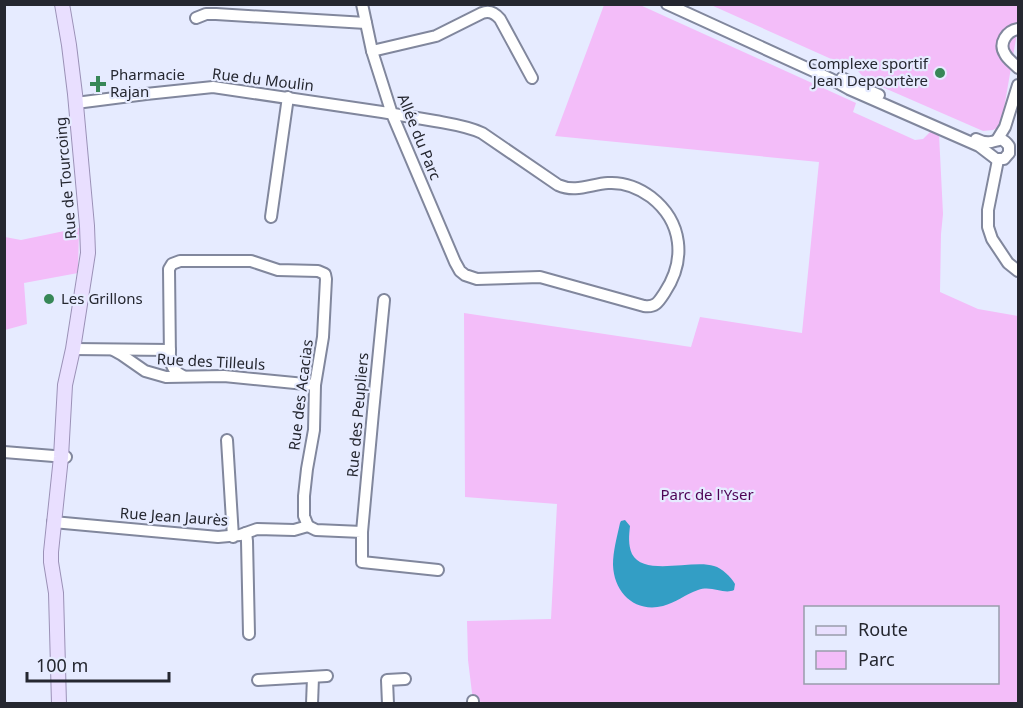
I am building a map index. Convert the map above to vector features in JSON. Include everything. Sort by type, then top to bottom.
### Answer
[{"type":"main road","name":"Rue de Tourcoing","points":[[59,704],[56,593],[58,522],[72,389],[73,349],[88,253],[76,103],[62,4]]},
{"type":"street","name":"Allée du Parc","points":[[362,4],[372,51],[392,114],[460,271],[477,279],[540,277],[644,306],[653,307],[658,304]]},
{"type":"street","points":[[667,4],[979,146],[994,157],[1005,158],[1012,152]]},
{"type":"street","points":[[679,4],[981,141],[1004,140],[1012,152]]},
{"type":"street","points":[[372,51],[436,36],[489,11],[500,19],[532,78]]},
{"type":"street","points":[[196,18],[206,14],[216,14],[366,23]]},
{"type":"street","points":[[1018,29],[1006,36],[1002,44],[1007,58],[1018,68]]},
{"type":"street","points":[[1018,85],[1005,127],[990,148],[994,157],[988,227],[1008,263],[1018,271]]},
{"type":"street","name":"Rue du Moulin","points":[[76,103],[146,93],[213,87],[464,126],[482,133],[564,188],[577,189],[616,183],[632,187],[653,199],[672,222],[679,251],[673,280],[658,304]]},
{"type":"street","points":[[271,217],[288,97]]},
{"type":"street","points":[[1012,152],[1009,134],[1018,104]]},
{"type":"street","name":"Rue des Acacias","points":[[170,350],[169,269],[175,262],[251,261],[278,270],[318,271],[325,274],[323,337],[315,385],[314,430],[304,496],[304,516],[308,526]]},
{"type":"street","name":"Rue des Peupliers","points":[[362,532],[384,300]]},
{"type":"street","name":"Rue des Tilleuls","points":[[73,349],[170,350]]},
{"type":"street","name":"Rue des Tilleuls","points":[[113,350],[149,373],[166,377],[224,375],[315,385]]},
{"type":"street","points":[[170,350],[171,366],[183,376]]},
{"type":"street","points":[[227,440],[233,537]]},
{"type":"street","points":[[4,452],[64,457]]},
{"type":"street","name":"Rue Jean Jaurès","points":[[58,522],[209,537],[233,537],[257,529],[294,530],[308,526],[316,530],[362,532]]},
{"type":"street","points":[[362,532],[362,562],[438,570]]},
{"type":"street","points":[[246,533],[249,634]]},
{"type":"street","points":[[258,680],[327,676]]},
{"type":"street","points":[[312,704],[313,677]]},
{"type":"street","points":[[388,704],[387,680],[405,679]]},
{"type":"green space","name":"Parc de l'Yser","points":[[604,5],[640,5],[856,103],[853,112],[915,140],[923,139],[930,132],[939,134],[943,214],[940,292],[978,309],[1018,316],[1018,703],[505,704],[473,701],[468,660],[467,621],[551,619],[557,504],[465,497],[464,313],[691,347],[700,317],[802,333],[819,162],[555,136]]},
{"type":"green space","name":"Complexe sportif Jean Depoortère","points":[[711,5],[1018,5],[1018,27],[1001,126],[983,131],[866,80],[858,71]]},
{"type":"green space","points":[[79,228],[78,273],[24,283],[27,324],[5,330],[5,237],[21,240]]},
{"type":"water","points":[[625,520],[630,526],[631,551],[638,561],[658,566],[705,564],[714,566],[731,579],[735,584],[734,590],[703,589],[667,605],[653,607],[628,599],[617,584],[613,565],[620,523]]},
{"type":"place","name":"Complexe sportif Jean Depoortère","points":[[940,73]]},
{"type":"place","name":"Pharmacie Rajan","points":[[98,84]]},
{"type":"place","name":"Les Grillons","points":[[49,299]]}]
